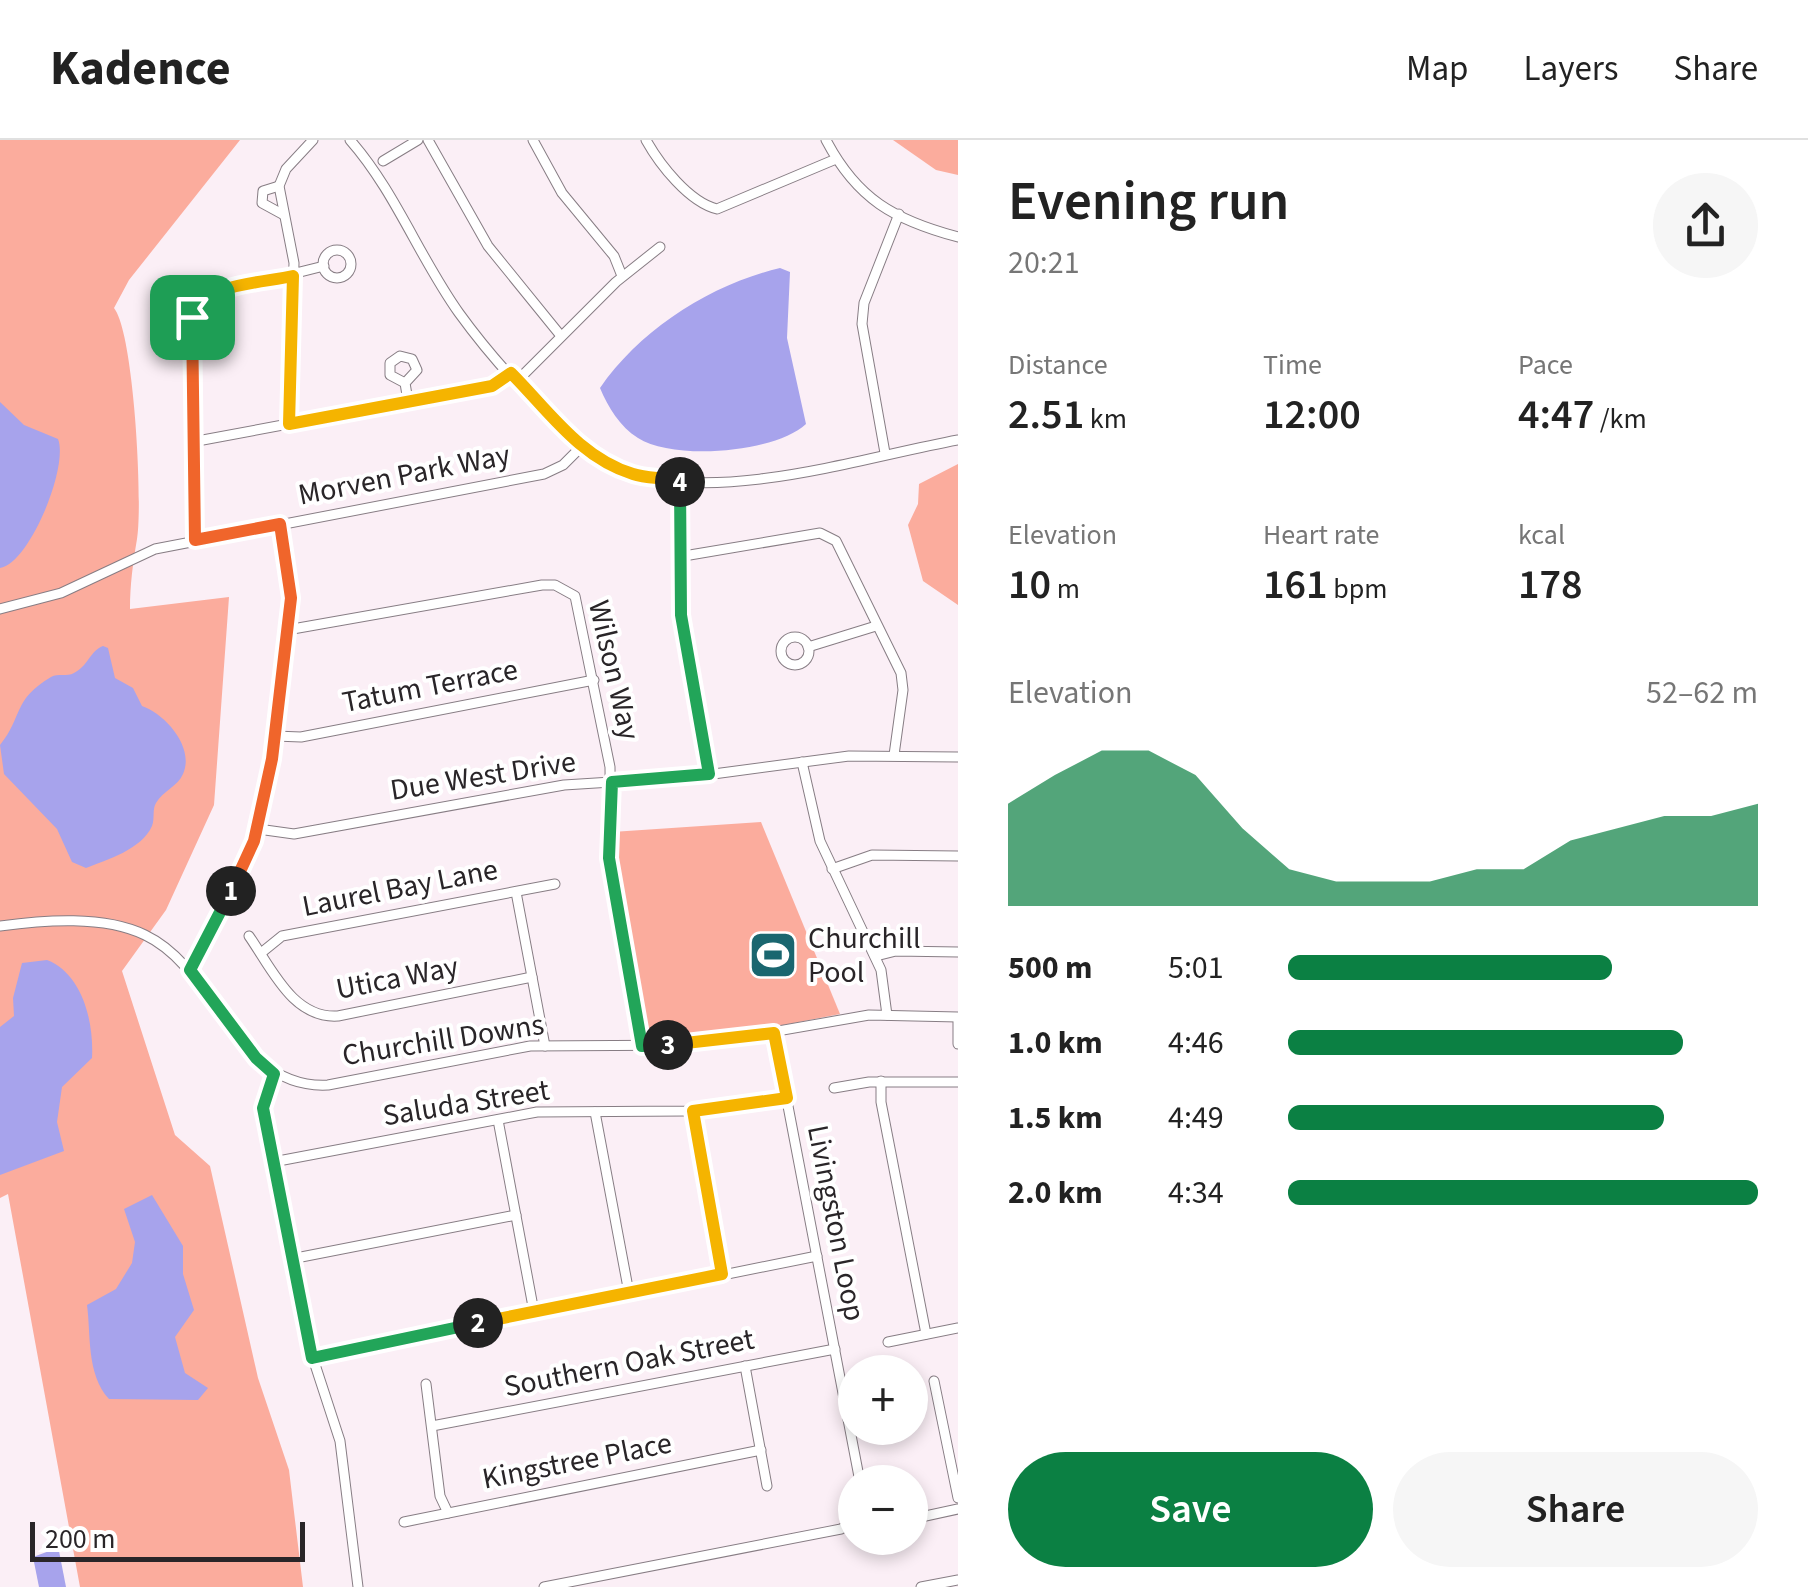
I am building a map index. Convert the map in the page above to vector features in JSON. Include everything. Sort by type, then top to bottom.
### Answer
[{"type":"street","points":[[289,424],[293,276],[278,186],[286,169],[313,140]]},
{"type":"street","points":[[350,140],[372,167],[460,314],[582,446],[636,475],[680,480],[750,479],[958,440]]},
{"type":"street","points":[[383,161],[418,140]]},
{"type":"street","points":[[428,140],[488,246],[561,336]]},
{"type":"street","points":[[533,140],[562,193],[614,256],[622,276]]},
{"type":"street","points":[[646,140],[695,198],[716,209],[836,159]]},
{"type":"street","points":[[826,140],[863,194],[899,214],[958,237]]},
{"type":"street","points":[[278,186],[262,191],[262,204],[284,216]]},
{"type":"street","points":[[886,454],[862,324],[864,302],[899,214]]},
{"type":"street","points":[[192,442],[492,386],[514,376],[622,276],[660,248]]},
{"type":"street","points":[[193,311],[214,294],[324,266]]},
{"type":"street","points":[[195,540],[193,311],[186,302],[188,288],[199,284],[214,294]]},
{"type":"street","points":[[405,383],[408,402]]},
{"type":"street","name":"Morven Park Way","points":[[0,609],[61,593],[137,554],[544,474],[563,465],[582,446]]},
{"type":"street","points":[[680,480],[678,557],[684,640],[709,774]]},
{"type":"street","points":[[190,970],[228,899],[258,828],[275,736],[291,587],[280,524]]},
{"type":"street","points":[[678,557],[827,535],[842,548],[902,682],[894,755]]},
{"type":"street","name":"Wilson Way","points":[[287,630],[555,585],[575,596],[612,782],[609,858],[642,1046]]},
{"type":"street","points":[[808,647],[876,626]]},
{"type":"street","name":"Tatum Terrace","points":[[275,736],[301,737],[594,680]]},
{"type":"street","name":"Due West Drive","points":[[258,828],[294,834],[542,788],[894,755],[958,757]]},
{"type":"street","points":[[802,762],[814,819],[832,869],[876,956],[887,1015]]},
{"type":"street","points":[[832,869],[872,854],[958,856]]},
{"type":"street","name":"Laurel Bay Lane","points":[[261,953],[282,936],[555,884]]},
{"type":"street","points":[[516,892],[545,1046]]},
{"type":"street","points":[[0,926],[114,925],[150,937],[190,970],[256,1058],[274,1074],[262,1099],[312,1358],[340,1441],[358,1587]]},
{"type":"street","name":"Utica Way","points":[[249,936],[300,1006],[327,1017],[532,978]]},
{"type":"street","points":[[876,956],[896,950],[958,952]]},
{"type":"street","name":"Churchill Downs","points":[[274,1074],[302,1085],[328,1085],[545,1046],[717,1043],[887,1015],[958,1018]]},
{"type":"street","points":[[958,1018],[958,1044]]},
{"type":"street","name":"Livingston Loop","points":[[774,1033],[857,1465]]},
{"type":"street","points":[[880,1082],[926,1334]]},
{"type":"street","points":[[834,1088],[880,1082],[958,1082]]},
{"type":"street","name":"Saluda Street","points":[[273,1162],[537,1112],[693,1111],[787,1098]]},
{"type":"street","points":[[693,1111],[722,1274]]},
{"type":"street","points":[[595,1112],[629,1292]]},
{"type":"street","points":[[498,1120],[534,1312]]},
{"type":"street","points":[[291,1259],[516,1215]]},
{"type":"street","points":[[312,1358],[817,1256]]},
{"type":"street","points":[[888,1342],[958,1328]]},
{"type":"street","name":"Southern Oak Street","points":[[432,1426],[835,1349]]},
{"type":"street","points":[[745,1366],[767,1486]]},
{"type":"street","points":[[934,1381],[958,1498]]},
{"type":"street","points":[[426,1384],[440,1496],[448,1513]]},
{"type":"street","points":[[943,1423],[958,1420]]},
{"type":"street","name":"Kingstree Place","points":[[404,1522],[761,1450]]},
{"type":"street","points":[[928,1515],[958,1510]]},
{"type":"street","points":[[544,1587],[838,1529]]},
{"type":"street","points":[[921,1587],[958,1580]]},
{"type":"shaded area","points":[[0,140],[240,140],[129,280],[114,308],[127,350],[138,457],[139,520],[130,609],[229,597],[214,805],[166,910],[122,971],[175,1135],[210,1166],[258,1378],[289,1470],[303,1587],[80,1587],[8,1194],[0,1198]]},
{"type":"shaded area","points":[[893,140],[958,140],[958,175],[936,170]]},
{"type":"shaded area","points":[[780,268],[790,272],[787,338],[806,424],[772,442],[724,451],[675,450],[638,438],[626,428],[600,388],[636,347],[703,298]]},
{"type":"shaded area","points":[[0,402],[24,425],[58,439],[60,452],[52,491],[34,533],[23,550],[0,568]]},
{"type":"shaded area","points":[[958,464],[958,605],[923,581],[908,525],[918,504],[919,484]]},
{"type":"shaded area","points":[[103,646],[108,648],[115,678],[133,688],[142,706],[160,716],[176,733],[186,764],[181,778],[156,803],[147,834],[123,853],[86,868],[72,862],[57,829],[4,774],[0,745],[30,693],[51,677],[79,670]]},
{"type":"shaded area","points":[[761,822],[840,1014],[737,1034],[649,1041],[612,832]]},
{"type":"shaded area","points":[[47,960],[70,976],[84,1001],[92,1058],[62,1087],[57,1122],[64,1151],[0,1175],[0,1027],[14,1016],[13,998],[22,963]]},
{"type":"shaded area","points":[[152,1195],[183,1246],[183,1274],[194,1310],[175,1337],[185,1373],[208,1388],[198,1400],[109,1399],[93,1366],[87,1305],[116,1289],[132,1263],[135,1242],[124,1209]]},
{"type":"shaded area","points":[[59,1551],[66,1587],[39,1587],[33,1557]]},
{"type":"place","name":"Churchill Pool","points":[[773,955]]},
{"type":"route","points":[[293,276],[289,424],[492,386],[511,373],[556,422],[608,463],[636,475],[680,480],[681,615],[709,774],[612,782],[609,858],[642,1046],[698,1045],[774,1033],[787,1098],[693,1111],[722,1274],[312,1358],[263,1108],[262,1099],[274,1074],[256,1058],[190,970],[200,958],[235,884],[262,816],[291,598],[280,524],[195,540],[192,317],[204,297],[293,276]]}]
